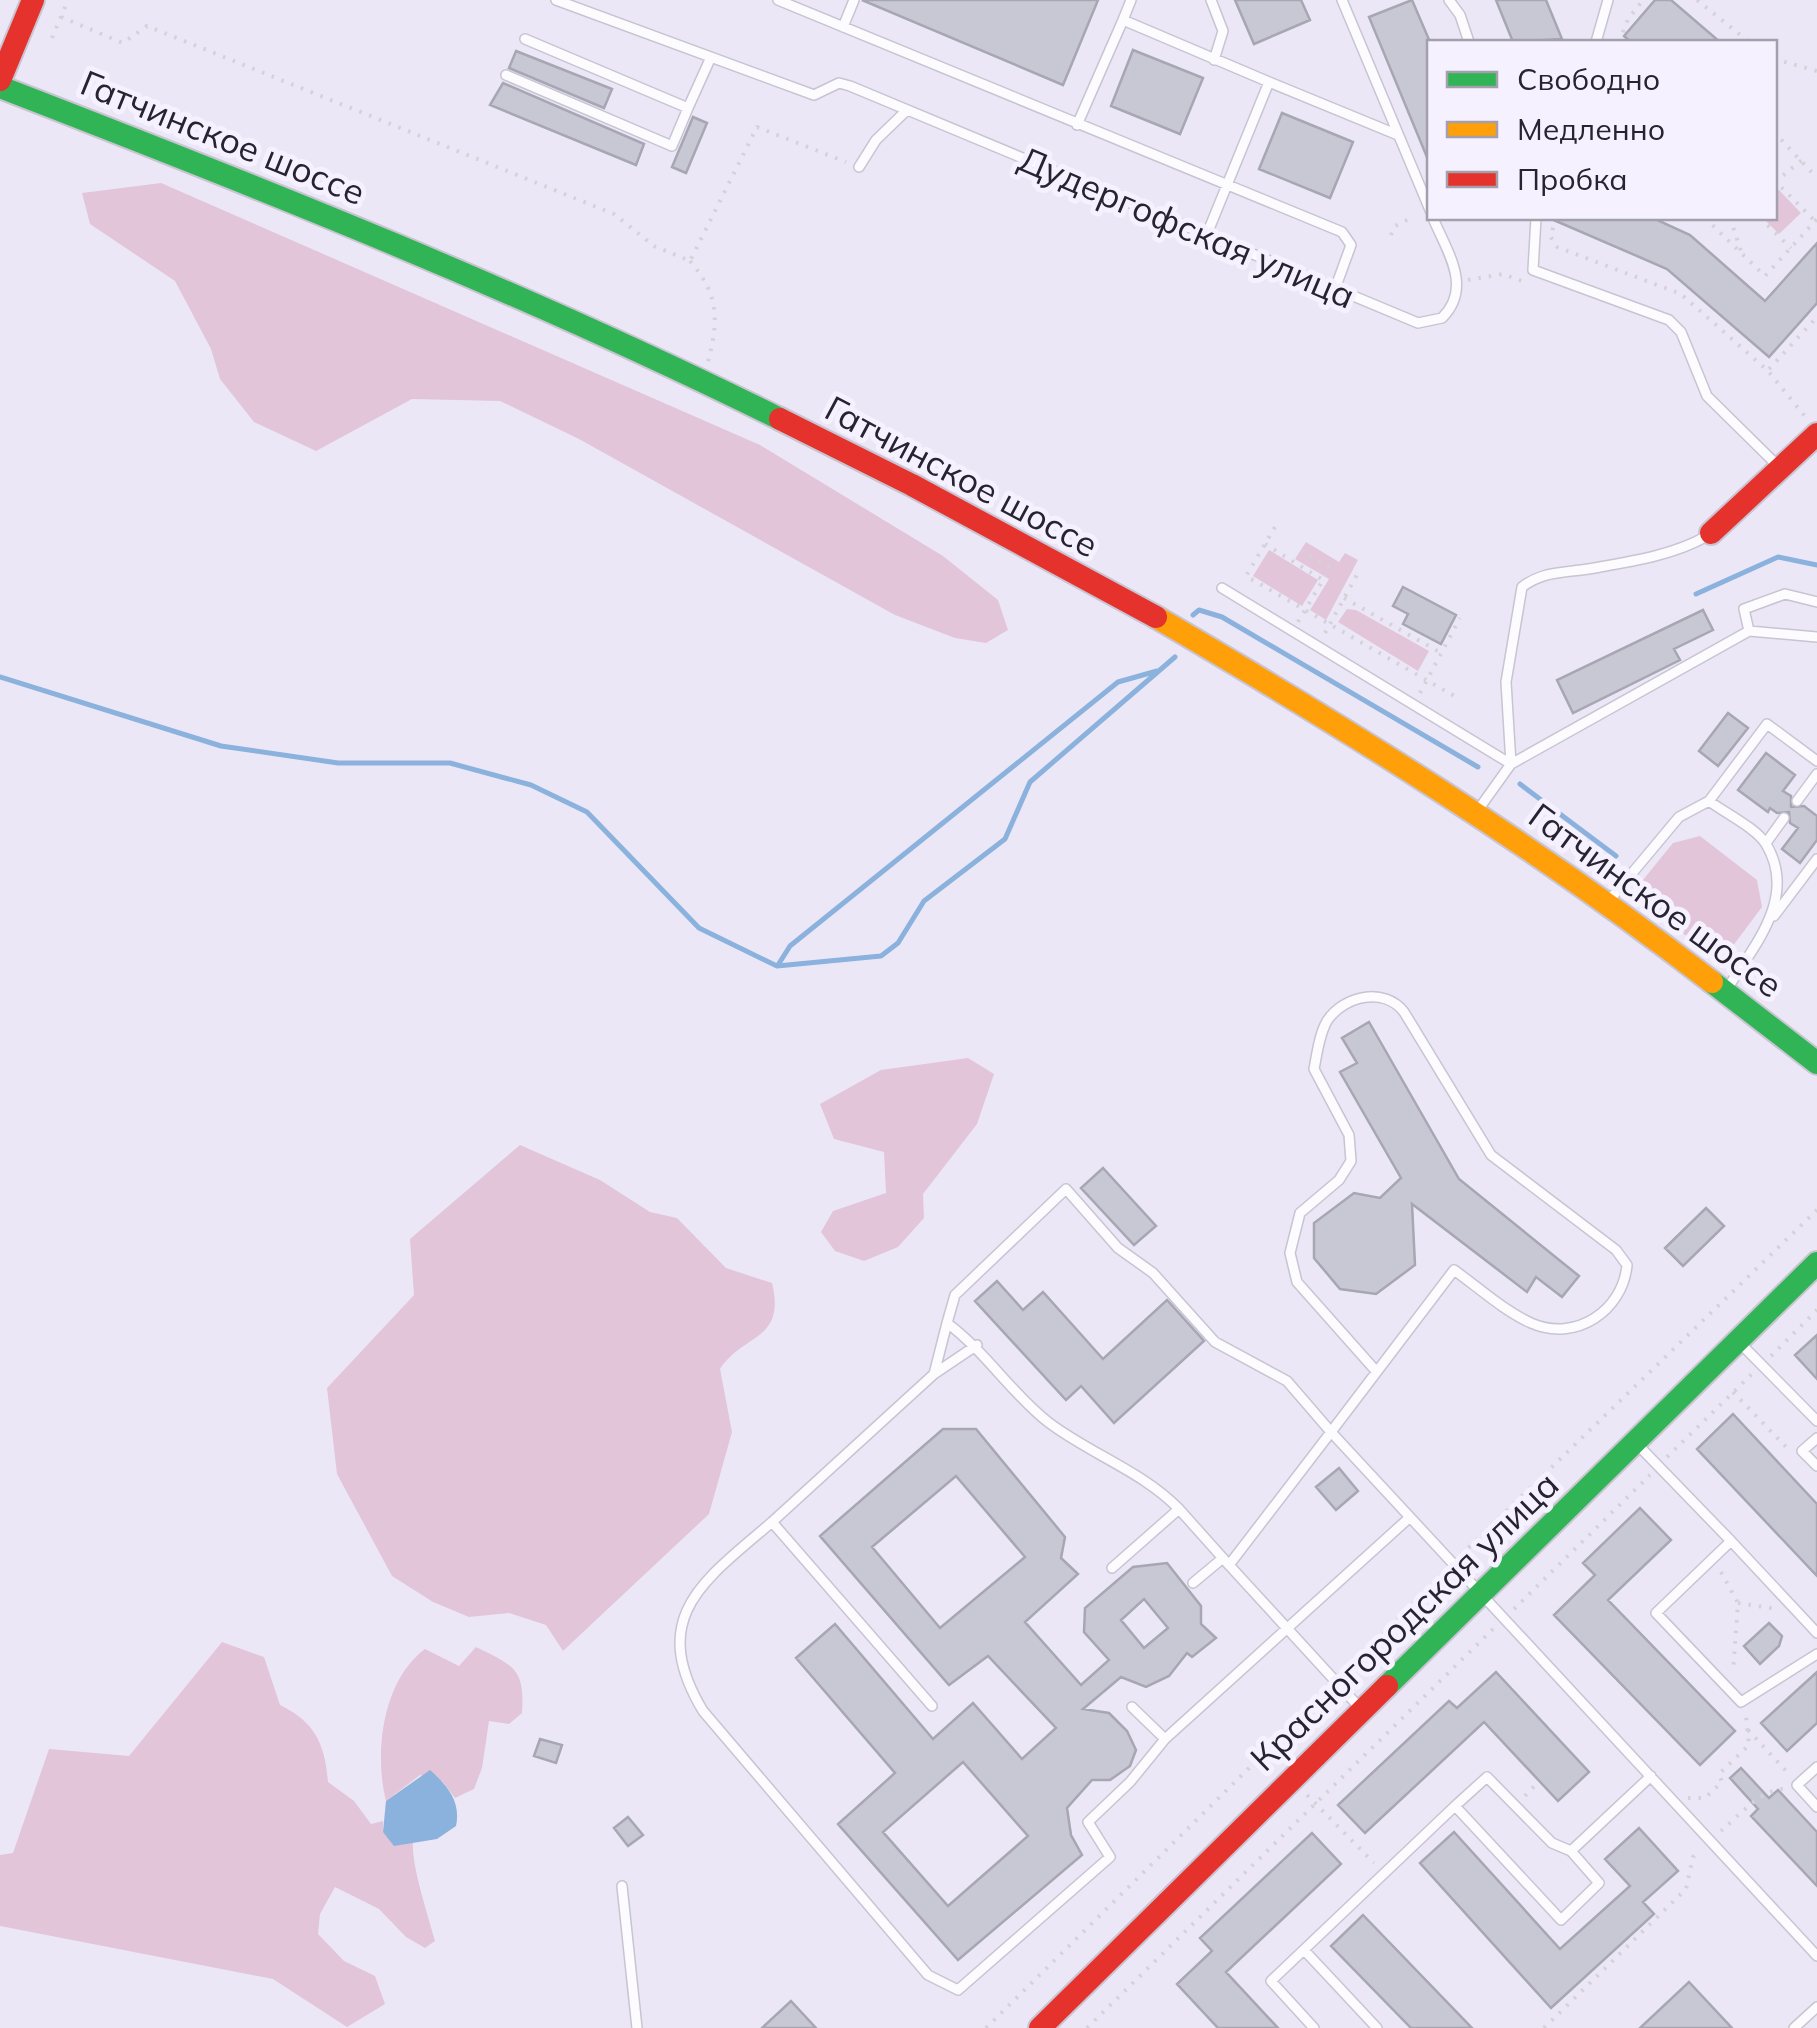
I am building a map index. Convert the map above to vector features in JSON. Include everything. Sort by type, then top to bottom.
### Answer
[{"type":"main road","points":[[0,84],[33,0]]},
{"type":"main road","name":"Гатчинское шоссе","points":[[0,84],[330,216],[703,383],[840,449],[1116,597],[1390,758],[1727,988],[1817,1063]]},
{"type":"main road","points":[[1712,533],[1817,434]]},
{"type":"main road","name":"Красногородская улица","points":[[1040,2028],[1817,1263]]},
{"type":"lane","name":"Дудергофская улица","points":[[556,0],[814,95],[830,87],[850,86],[1418,323],[1431,323],[1454,306],[1459,281]]},
{"type":"lane","points":[[778,0],[804,5],[843,27],[1348,237],[1348,257],[1335,289]]},
{"type":"lane","points":[[843,27],[854,0]]},
{"type":"lane","points":[[1078,126],[1131,0]]},
{"type":"lane","points":[[1211,0],[1223,38],[1214,60]]},
{"type":"lane","points":[[1342,0],[1427,203]]},
{"type":"lane","points":[[1449,0],[1460,15],[1468,40]]},
{"type":"lane","points":[[1597,40],[1608,0]]},
{"type":"lane","points":[[1123,20],[1398,135]]},
{"type":"lane","points":[[524,39],[688,108]]},
{"type":"lane","points":[[506,75],[672,146],[711,58]]},
{"type":"lane","points":[[1207,234],[1269,82]]},
{"type":"lane","points":[[859,167],[876,140],[907,110]]},
{"type":"lane","points":[[1433,220],[1459,281]]},
{"type":"lane","points":[[1536,220],[1534,270],[1669,320],[1681,332],[1708,396],[1782,470]]},
{"type":"lane","points":[[1511,764],[1506,682],[1522,587],[1560,570],[1674,550],[1712,533]]},
{"type":"lane","points":[[1222,588],[1511,764]]},
{"type":"lane","points":[[1749,631],[1744,608],[1784,594],[1817,602]]},
{"type":"lane","points":[[1474,814],[1511,764],[1749,631],[1817,637]]},
{"type":"lane","points":[[1606,905],[1651,846],[1679,817],[1709,801],[1767,724],[1817,761]]},
{"type":"lane","points":[[1797,801],[1817,774]]},
{"type":"lane","points":[[1709,801],[1766,843],[1777,884],[1773,918]]},
{"type":"lane","points":[[1766,843],[1784,818]]},
{"type":"lane","points":[[1727,988],[1817,859]]},
{"type":"lane","points":[[1194,1583],[1226,1562],[1331,1432],[1454,1270],[1531,1323],[1551,1328],[1592,1322],[1610,1310],[1626,1285],[1627,1265],[1616,1250],[1492,1155],[1404,1012],[1396,1001],[1379,995],[1359,998],[1330,1016],[1323,1029],[1314,1069],[1348,1136],[1351,1161],[1339,1180],[1300,1213],[1290,1253],[1297,1282],[1376,1371]]},
{"type":"lane","points":[[934,1374],[954,1294],[1066,1190],[1118,1248],[1154,1272],[1215,1342],[1287,1381],[1817,1956]]},
{"type":"lane","points":[[947,1323],[977,1345],[1044,1419],[1159,1488],[1362,1711]]},
{"type":"lane","points":[[1738,1342],[1817,1421]]},
{"type":"lane","points":[[977,1345],[934,1374],[696,1589],[684,1616],[682,1634],[688,1685],[703,1711],[928,1975],[958,1990],[1110,1856],[1088,1822],[1130,1782],[1165,1739],[1410,1518]]},
{"type":"lane","points":[[1817,1438],[1802,1451],[1817,1466]]},
{"type":"lane","points":[[1636,1443],[1817,1633]]},
{"type":"lane","points":[[1112,1568],[1179,1508]]},
{"type":"lane","points":[[772,1522],[932,1706]]},
{"type":"lane","points":[[1731,1541],[1656,1613],[1741,1702],[1817,1654]]},
{"type":"lane","points":[[1132,1706],[1165,1739]]},
{"type":"lane","points":[[1817,1766],[1793,1787],[1817,1807]]},
{"type":"lane","points":[[1570,1851],[1651,1776]]},
{"type":"lane","points":[[1314,2028],[1271,1981],[1455,1806],[1487,1777],[1552,1843],[1570,1851],[1599,1883],[1562,1920],[1455,1806]]},
{"type":"lane","points":[[622,1886],[637,2028]]},
{"type":"lane","points":[[1304,1950],[1376,2028]]},
{"type":"lane","points":[[1794,2028],[1817,2007]]},
{"type":"path","points":[[52,38],[68,0]]},
{"type":"path","points":[[1620,40],[1643,0]]},
{"type":"path","points":[[1696,0],[1746,40]]},
{"type":"path","points":[[61,17],[123,43],[147,26],[614,214],[654,246],[690,260],[708,282],[718,306],[703,383]]},
{"type":"path","points":[[1777,60],[1817,71]]},
{"type":"path","points":[[690,260],[757,126],[859,167]]},
{"type":"path","points":[[1777,135],[1817,178]]},
{"type":"path","points":[[1777,180],[1802,160]]},
{"type":"path","points":[[1710,220],[1766,276],[1816,220],[1777,184]]},
{"type":"path","points":[[1391,235],[1395,226],[1408,220]]},
{"type":"path","points":[[1731,220],[1741,252]]},
{"type":"path","points":[[1762,220],[1791,248]]},
{"type":"path","points":[[1459,281],[1503,274],[1527,283]]},
{"type":"path","points":[[1768,370],[1817,317]]},
{"type":"path","points":[[1275,528],[1246,576],[1456,696]]},
{"type":"path","points":[[1265,544],[1323,580]]},
{"type":"path","points":[[1293,630],[1330,568],[1302,551]]},
{"type":"path","points":[[1318,645],[1358,571]]},
{"type":"path","points":[[1344,598],[1441,653]]},
{"type":"path","points":[[1415,703],[1460,618]]},
{"type":"path","points":[[986,2028],[1453,1563],[1817,1210]]},
{"type":"path","points":[[1086,2028],[1817,1310]]},
{"type":"path","points":[[1733,1392],[1793,1455]]},
{"type":"path","points":[[1724,1683],[1733,1675],[1738,1602],[1719,1570],[1731,1541]]},
{"type":"path","points":[[1738,1602],[1775,1610],[1788,1601]]},
{"type":"path","points":[[1675,1802],[1705,1798],[1722,1782],[1719,1774],[1749,1745],[1741,1702]]},
{"type":"path","points":[[1748,1730],[1793,1787]]},
{"type":"path","points":[[1515,1806],[1539,1782]]},
{"type":"path","points":[[1719,1832],[1758,1799],[1776,1789],[1793,1787]]},
{"type":"path","points":[[1315,1803],[1384,1874]]},
{"type":"path","points":[[1544,2028],[1686,1889],[1693,1856],[1701,1849]]},
{"type":"path","points":[[1600,1964],[1604,1969]]},
{"type":"shaded area","points":[[161,183],[760,445],[943,556],[998,600],[1008,630],[986,643],[955,638],[895,615],[579,439],[500,401],[412,399],[316,451],[254,422],[220,379],[211,349],[175,281],[90,224],[82,193]]},
{"type":"shaded area","points":[[1777,188],[1801,213],[1779,234],[1765,220],[1777,220]]},
{"type":"shaded area","points":[[1306,542],[1339,562],[1345,553],[1358,560],[1326,620],[1310,610],[1329,579],[1295,559]]},
{"type":"shaded area","points":[[1269,550],[1318,580],[1302,606],[1253,576]]},
{"type":"shaded area","points":[[1347,609],[1356,610],[1429,651],[1418,671],[1338,622]]},
{"type":"shaded area","points":[[1700,836],[1757,880],[1762,907],[1729,951],[1703,944],[1676,929],[1653,909],[1638,886],[1673,843]]},
{"type":"shaded area","points":[[968,1058],[994,1074],[977,1124],[923,1194],[924,1218],[898,1247],[864,1261],[835,1251],[821,1232],[833,1211],[886,1193],[884,1152],[834,1139],[820,1104],[881,1070]]},
{"type":"shaded area","points":[[520,1145],[600,1180],[650,1212],[677,1218],[726,1268],[772,1283],[775,1302],[768,1326],[720,1369],[732,1432],[709,1514],[563,1651],[546,1625],[509,1613],[469,1617],[433,1602],[392,1576],[337,1474],[327,1388],[414,1295],[410,1239]]},
{"type":"shaded area","points":[[222,1642],[264,1657],[280,1705],[302,1719],[321,1745],[328,1782],[354,1801],[371,1824],[383,1821],[383,1832],[413,1841],[417,1876],[435,1941],[425,1948],[406,1937],[379,1909],[335,1887],[320,1914],[318,1934],[344,1961],[375,1976],[385,2004],[347,2027],[273,1979],[0,1926],[0,1855],[13,1853],[49,1749],[129,1756]]},
{"type":"shaded area","points":[[476,1647],[508,1664],[519,1677],[522,1713],[509,1724],[489,1721],[482,1768],[474,1789],[455,1798],[442,1781],[420,1775],[386,1801],[382,1740],[399,1680],[425,1649],[459,1666]]},
{"type":"water","points":[[430,1770],[452,1795],[457,1809],[456,1826],[437,1839],[394,1846],[383,1832],[386,1801]]},
{"type":"building","points":[[862,0],[1098,0],[1063,85]]},
{"type":"building","points":[[1235,0],[1301,0],[1310,20],[1254,44]]},
{"type":"building","points":[[1412,0],[1429,40],[1427,157],[1369,17]]},
{"type":"building","points":[[1496,0],[1546,0],[1562,39],[1512,40]]},
{"type":"building","points":[[1655,0],[1671,0],[1718,40],[1629,40],[1624,36]]},
{"type":"building","points":[[1133,50],[1203,78],[1180,134],[1111,106]]},
{"type":"building","points":[[516,51],[612,89],[604,108],[509,68]]},
{"type":"building","points":[[503,83],[644,144],[636,165],[490,105]]},
{"type":"building","points":[[1282,113],[1353,142],[1330,198],[1259,169]]},
{"type":"building","points":[[693,117],[707,123],[686,173],[672,167]]},
{"type":"building","points":[[1554,220],[1657,220],[1690,235],[1765,301],[1817,243],[1817,303],[1769,357],[1667,269]]},
{"type":"building","points":[[1403,587],[1456,615],[1441,644],[1403,624],[1408,614],[1393,606]]},
{"type":"building","points":[[1703,610],[1713,630],[1674,649],[1680,660],[1573,713],[1557,680]]},
{"type":"building","points":[[1728,713],[1748,728],[1718,766],[1699,751]]},
{"type":"building","points":[[1766,753],[1795,775],[1783,791],[1791,796],[1791,807],[1804,806],[1817,816],[1817,840],[1800,863],[1782,849],[1798,828],[1790,823],[1789,812],[1777,813],[1770,808],[1768,812],[1738,790]]},
{"type":"building","points":[[1369,1022],[1459,1179],[1579,1276],[1562,1297],[1536,1277],[1527,1292],[1412,1204],[1415,1265],[1376,1294],[1340,1289],[1314,1258],[1314,1223],[1354,1193],[1380,1198],[1401,1178],[1340,1072],[1357,1063],[1342,1038]]},
{"type":"building","points":[[1103,1168],[1156,1226],[1134,1245],[1081,1188]]},
{"type":"building","points":[[1706,1208],[1724,1226],[1683,1266],[1665,1248]]},
{"type":"building","points":[[997,1281],[1023,1310],[1043,1292],[1103,1359],[1167,1300],[1204,1341],[1114,1423],[1081,1386],[1066,1400],[975,1301]]},
{"type":"building","points":[[1817,1335],[1817,1379],[1795,1355]]},
{"type":"building","points":[[1733,1414],[1817,1504],[1817,1576],[1697,1449]]},
{"type":"building","points":[[943,1429],[976,1429],[1065,1537],[1061,1558],[1078,1574],[1025,1622],[1081,1685],[1109,1660],[1084,1632],[1085,1608],[1133,1567],[1167,1563],[1201,1606],[1201,1624],[1216,1638],[1192,1657],[1187,1653],[1169,1676],[1146,1687],[1121,1677],[1083,1709],[1109,1713],[1127,1731],[1136,1750],[1130,1766],[1110,1780],[1092,1780],[1067,1808],[1071,1835],[1082,1855],[958,1960],[838,1824],[895,1773],[796,1658],[835,1624],[933,1739],[973,1703],[1022,1759],[1056,1728],[988,1656],[949,1685],[820,1536]],"holes":[[[956,1476],[1025,1557],[940,1628],[872,1547]],[[1144,1599],[1168,1628],[1144,1648],[1121,1620]],[[963,1762],[1028,1836],[948,1906],[883,1832]]]},
{"type":"building","points":[[1339,1468],[1358,1491],[1336,1510],[1316,1487]]},
{"type":"building","points":[[1640,1508],[1671,1540],[1608,1600],[1735,1731],[1700,1765],[1554,1615],[1595,1575],[1583,1563]]},
{"type":"building","points":[[1769,1623],[1782,1636],[1779,1646],[1760,1664],[1744,1646]]},
{"type":"building","points":[[1496,1672],[1589,1772],[1558,1801],[1484,1722],[1365,1833],[1338,1805],[1449,1701],[1457,1708]]},
{"type":"building","points":[[1817,1672],[1817,1723],[1787,1751],[1761,1723]]},
{"type":"building","points":[[540,1739],[562,1745],[556,1763],[534,1756]]},
{"type":"building","points":[[1741,1768],[1769,1798],[1778,1790],[1817,1832],[1817,1886],[1751,1816],[1758,1809],[1730,1778]]},
{"type":"building","points":[[628,1817],[643,1835],[628,1846],[614,1828]]},
{"type":"building","points":[[1639,1828],[1678,1871],[1643,1902],[1654,1914],[1551,2008],[1420,1863],[1454,1832],[1560,1949],[1630,1886],[1605,1859]]},
{"type":"building","points":[[1312,1833],[1341,1864],[1226,1972],[1278,2028],[1218,2028],[1177,1984],[1212,1951],[1200,1938]]},
{"type":"building","points":[[1363,1915],[1472,2028],[1411,2028],[1331,1946]]},
{"type":"building","points":[[1689,1982],[1732,2028],[1640,2028]]},
{"type":"building","points":[[791,2001],[816,2028],[762,2028]]},
{"type":"waterway","points":[[1696,594],[1778,557],[1817,565]]},
{"type":"waterway","points":[[1193,615],[1199,610],[1222,617],[1478,767]]},
{"type":"waterway","points":[[0,677],[221,746],[338,763],[450,763],[531,785],[587,812],[699,928],[777,966],[881,956],[898,943],[924,901],[1005,839],[1030,782],[1175,657]]},
{"type":"waterway","points":[[778,965],[790,946],[1118,682],[1157,671]]},
{"type":"waterway","points":[[1520,784],[1616,856]]},
{"type":"traffic: fast","points":[[0,87],[394,244],[588,328],[780,419]]},
{"type":"traffic: fast","points":[[1712,982],[1817,1063]]},
{"type":"traffic: fast","points":[[1387,1686],[1817,1263]]},
{"type":"traffic: slow","points":[[1156,617],[1299,702],[1509,836],[1712,982]]},
{"type":"traffic: jam","points":[[0,80],[33,0]]},
{"type":"traffic: jam","points":[[780,419],[912,485],[1156,617]]},
{"type":"traffic: jam","points":[[1711,533],[1817,434]]},
{"type":"traffic: jam","points":[[1040,2028],[1387,1686]]}]
